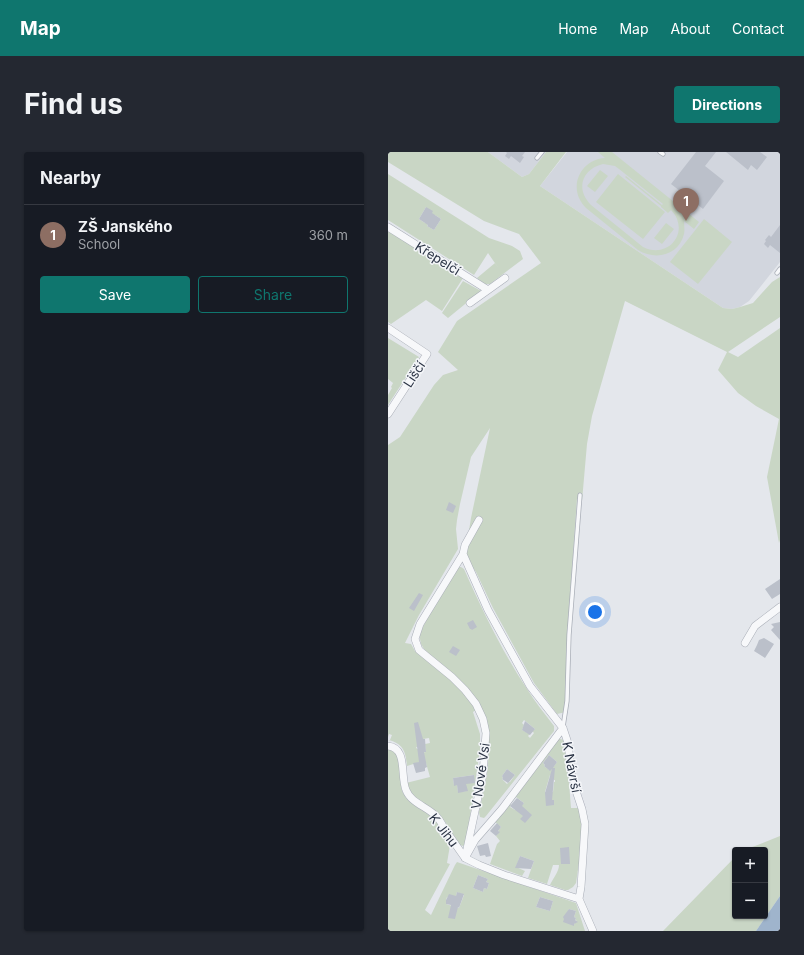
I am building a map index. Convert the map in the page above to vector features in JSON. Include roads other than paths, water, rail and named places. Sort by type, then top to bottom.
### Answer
[{"type":"street","name":"Křepelčí","points":[[388,227],[488,290]]},
{"type":"street","points":[[470,303],[505,278]]},
{"type":"street","name":"Liščí","points":[[388,328],[427,354],[388,414]]},
{"type":"street","name":"V Nové Vsi","points":[[465,858],[483,774],[486,733],[483,719],[476,704],[465,690],[420,650],[415,639],[420,624],[463,554],[465,545],[479,520]]},
{"type":"street","name":"K Návrší","points":[[463,554],[488,610],[530,686],[563,728],[568,743],[575,788],[585,824],[579,899]]},
{"type":"street","points":[[745,643],[755,626],[780,607]]},
{"type":"street","name":"V Nové Vsi","points":[[465,858],[475,840],[502,809],[563,728]]},
{"type":"street","name":"K Jihu","points":[[388,746],[391,746],[397,750],[402,756],[404,781],[410,798],[436,816],[465,858]]},
{"type":"street","points":[[465,858],[504,875],[579,899],[593,931]]},
{"type":"lane","points":[[537,158],[542,152]]},
{"type":"lane","points":[[777,273],[780,269]]},
{"type":"lane","points":[[563,728],[567,701],[569,635],[580,496]]},
{"type":"water","points":[[780,896],[780,931],[756,931],[764,919],[768,919],[768,914]]},
{"type":"place","name":"ZŠ Janského","points":[[686,221]]}]
